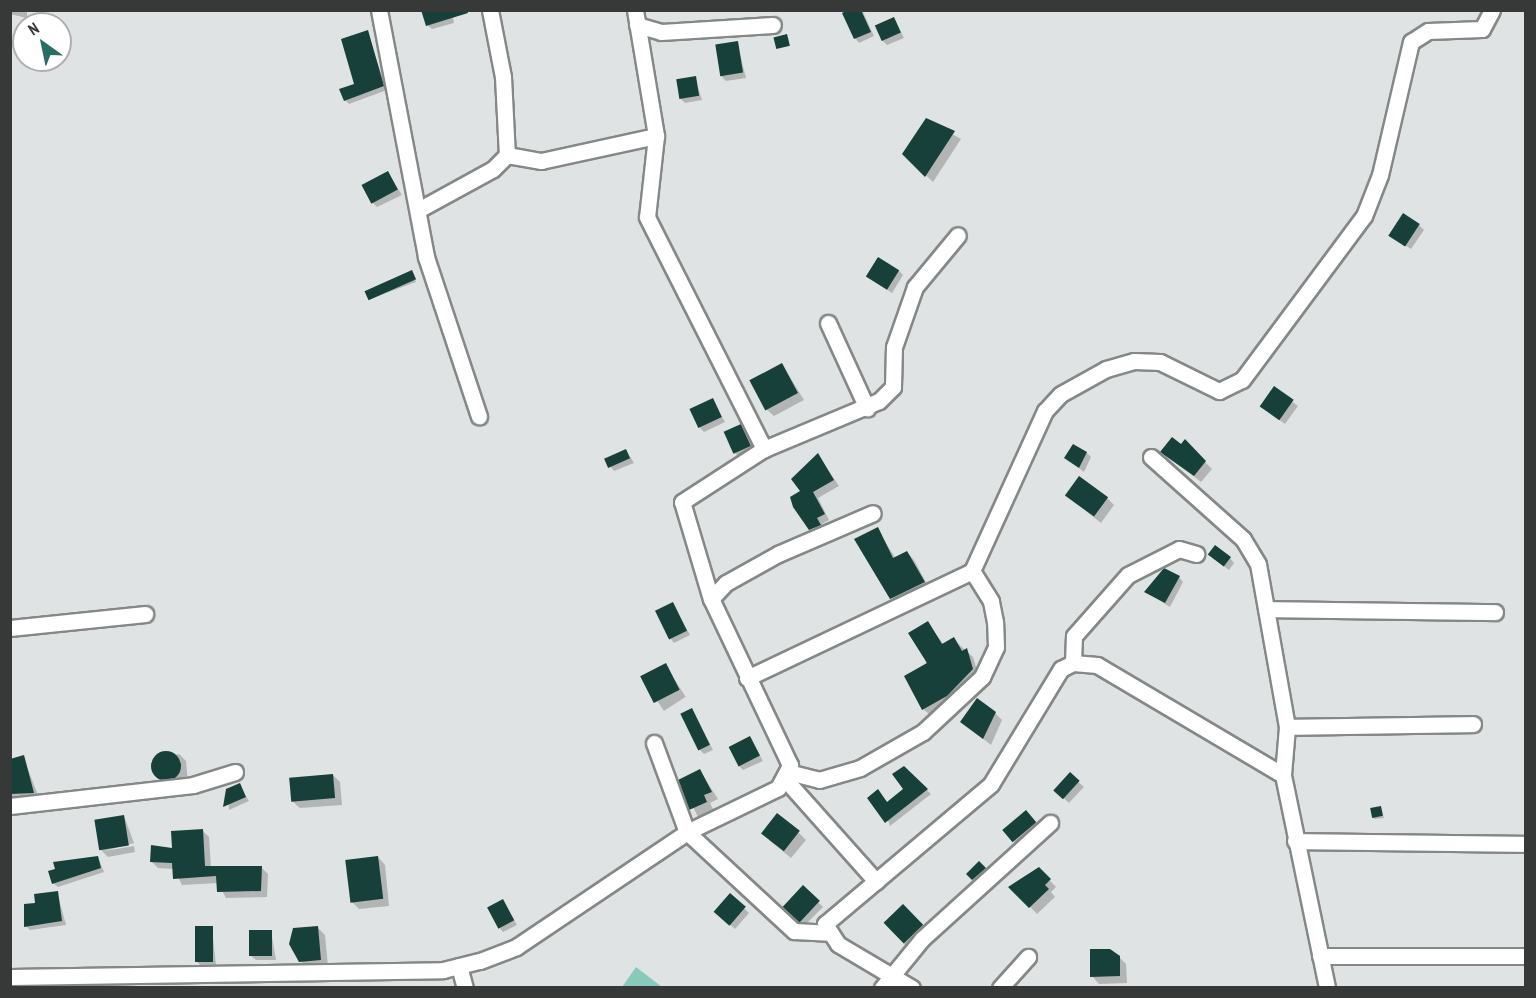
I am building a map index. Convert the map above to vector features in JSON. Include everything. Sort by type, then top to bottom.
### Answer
[{"type":"street","points":[[379,10],[381,45],[420,210],[426,257],[479,416]]},
{"type":"street","points":[[420,210],[493,169],[507,155],[503,77],[490,10]]},
{"type":"street","points":[[747,678],[972,571],[1046,411],[1061,394],[1106,369],[1134,361],[1160,362],[1219,391],[1242,380],[1364,216],[1380,175],[1411,42],[1428,31],[1482,29],[1492,10]]},
{"type":"street","points":[[636,18],[661,32],[773,25]]},
{"type":"street","points":[[636,18],[656,136],[647,218],[764,449]]},
{"type":"street","points":[[507,155],[541,161],[656,136]]},
{"type":"street","points":[[10,977],[151,978],[459,966],[516,947],[687,832],[786,775],[790,765],[711,599],[682,502],[764,449],[867,408],[893,387],[894,347],[915,287],[958,235]]},
{"type":"street","points":[[828,323],[867,408]]},
{"type":"street","points":[[1151,457],[1243,539],[1258,564],[1287,727],[1283,775],[1327,987]]},
{"type":"street","points":[[711,599],[726,583],[778,554],[873,513]]},
{"type":"street","points":[[1073,663],[1074,636],[1128,575],[1179,549],[1196,554]]},
{"type":"street","points":[[786,775],[819,780],[860,768],[923,732],[982,677],[996,647],[995,621],[991,601],[972,571]]},
{"type":"street","points":[[1266,609],[1495,612]]},
{"type":"street","points":[[10,628],[145,614]]},
{"type":"street","points":[[912,987],[886,982],[828,933],[825,924],[991,784],[1061,669],[1073,663],[1097,665],[1283,775]]},
{"type":"street","points":[[1287,727],[1473,724]]},
{"type":"street","points":[[654,743],[687,832],[794,931],[828,933]]},
{"type":"street","points":[[10,806],[193,785],[236,772]]},
{"type":"street","points":[[786,775],[876,881]]},
{"type":"street","points":[[886,982],[922,939],[1050,824]]},
{"type":"street","points":[[1295,841],[1526,844]]},
{"type":"street","points":[[1320,956],[1526,956]]},
{"type":"street","points":[[1000,987],[1028,957]]},
{"type":"street","points":[[459,966],[465,987]]},
{"type":"green space","points":[[636,967],[662,987],[622,987]]},
{"type":"building","points":[[421,10],[467,10],[468,13],[426,26]]},
{"type":"building","points":[[848,10],[861,10],[871,32],[854,39],[842,13]]},
{"type":"building","points":[[894,17],[901,33],[882,41],[875,26]]},
{"type":"building","points":[[368,30],[384,86],[344,101],[339,89],[354,84],[341,39]]},
{"type":"building","points":[[787,34],[790,46],[776,49],[773,37]]},
{"type":"building","points":[[738,41],[743,73],[720,76],[715,45]]},
{"type":"building","points":[[696,76],[699,96],[679,99],[676,79]]},
{"type":"building","points":[[926,118],[955,131],[925,177],[902,154]]},
{"type":"building","points":[[388,171],[398,190],[371,204],[362,185]]},
{"type":"building","points":[[1403,213],[1420,224],[1405,247],[1388,236]]},
{"type":"building","points":[[878,257],[899,270],[887,290],[866,277]]},
{"type":"building","points":[[412,270],[416,279],[369,300],[364,291]]},
{"type":"building","points":[[782,363],[798,393],[765,410],[749,380]]},
{"type":"building","points":[[1274,386],[1294,400],[1279,420],[1260,406]]},
{"type":"building","points":[[713,398],[722,417],[698,428],[689,409]]},
{"type":"building","points":[[741,424],[751,446],[733,454],[724,432]]},
{"type":"building","points":[[1172,437],[1181,444],[1185,439],[1206,461],[1194,476],[1160,452]]},
{"type":"building","points":[[1073,444],[1087,452],[1079,468],[1064,458]]},
{"type":"building","points":[[626,449],[630,458],[608,468],[604,459]]},
{"type":"building","points":[[818,453],[834,480],[813,492],[825,514],[817,518],[821,525],[809,530],[793,507],[790,497],[800,491],[791,479]]},
{"type":"building","points":[[1079,476],[1108,497],[1094,517],[1065,495]]},
{"type":"building","points":[[878,527],[893,558],[907,551],[925,582],[890,599],[854,539]]},
{"type":"building","points":[[1215,545],[1231,557],[1224,567],[1208,555]]},
{"type":"building","points":[[1164,568],[1180,576],[1165,603],[1144,592]]},
{"type":"building","points":[[673,602],[687,631],[669,640],[655,611]]},
{"type":"building","points":[[928,621],[942,644],[954,637],[962,651],[967,648],[973,669],[947,696],[922,710],[904,676],[927,663],[908,633]]},
{"type":"building","points":[[666,663],[680,690],[654,703],[640,676]]},
{"type":"building","points":[[977,698],[996,712],[983,739],[960,722]]},
{"type":"building","points":[[692,708],[710,745],[698,751],[680,714]]},
{"type":"building","points":[[750,736],[760,756],[739,766],[729,747]]},
{"type":"building","points":[[166,751],[172,752],[180,760],[180,772],[172,780],[166,781],[160,780],[152,772],[151,766],[152,760],[160,752]]},
{"type":"building","points":[[24,755],[34,793],[10,794],[10,759]]},
{"type":"building","points":[[904,766],[928,789],[885,823],[867,798],[878,789],[887,802],[903,789],[892,774]]},
{"type":"building","points":[[700,769],[712,792],[704,795],[707,802],[689,810],[678,780]]},
{"type":"building","points":[[1070,772],[1080,781],[1063,799],[1053,791]]},
{"type":"building","points":[[333,774],[335,798],[291,802],[289,778]]},
{"type":"building","points":[[240,783],[246,797],[223,807],[226,789]]},
{"type":"building","points":[[1381,806],[1383,816],[1372,818],[1370,808]]},
{"type":"building","points":[[1026,810],[1036,822],[1013,842],[1002,830]]},
{"type":"building","points":[[777,813],[800,831],[784,851],[761,833]]},
{"type":"building","points":[[124,815],[129,846],[99,850],[94,820]]},
{"type":"building","points":[[203,829],[205,866],[262,866],[261,891],[217,892],[216,876],[173,879],[172,863],[150,862],[151,845],[172,848],[171,831]]},
{"type":"building","points":[[98,856],[101,868],[52,884],[48,871],[55,869],[53,862]]},
{"type":"building","points":[[378,856],[383,899],[350,903],[345,860]]},
{"type":"building","points":[[979,861],[986,868],[972,880],[966,874]]},
{"type":"building","points":[[1039,867],[1051,879],[1045,885],[1049,889],[1029,908],[1008,887]]},
{"type":"building","points":[[803,885],[820,901],[799,923],[783,907]]},
{"type":"building","points":[[58,891],[62,921],[24,927],[24,904],[35,903],[34,894]]},
{"type":"building","points":[[730,893],[746,907],[729,926],[714,912]]},
{"type":"building","points":[[503,899],[514,920],[498,929],[487,907]]},
{"type":"building","points":[[903,904],[923,925],[904,944],[884,923]]},
{"type":"building","points":[[195,926],[213,926],[213,962],[195,962]]},
{"type":"building","points":[[318,926],[321,960],[299,962],[289,944],[293,928]]},
{"type":"building","points":[[249,930],[272,930],[272,956],[249,956]]},
{"type":"building","points":[[1090,949],[1110,949],[1120,956],[1120,976],[1090,977]]}]
